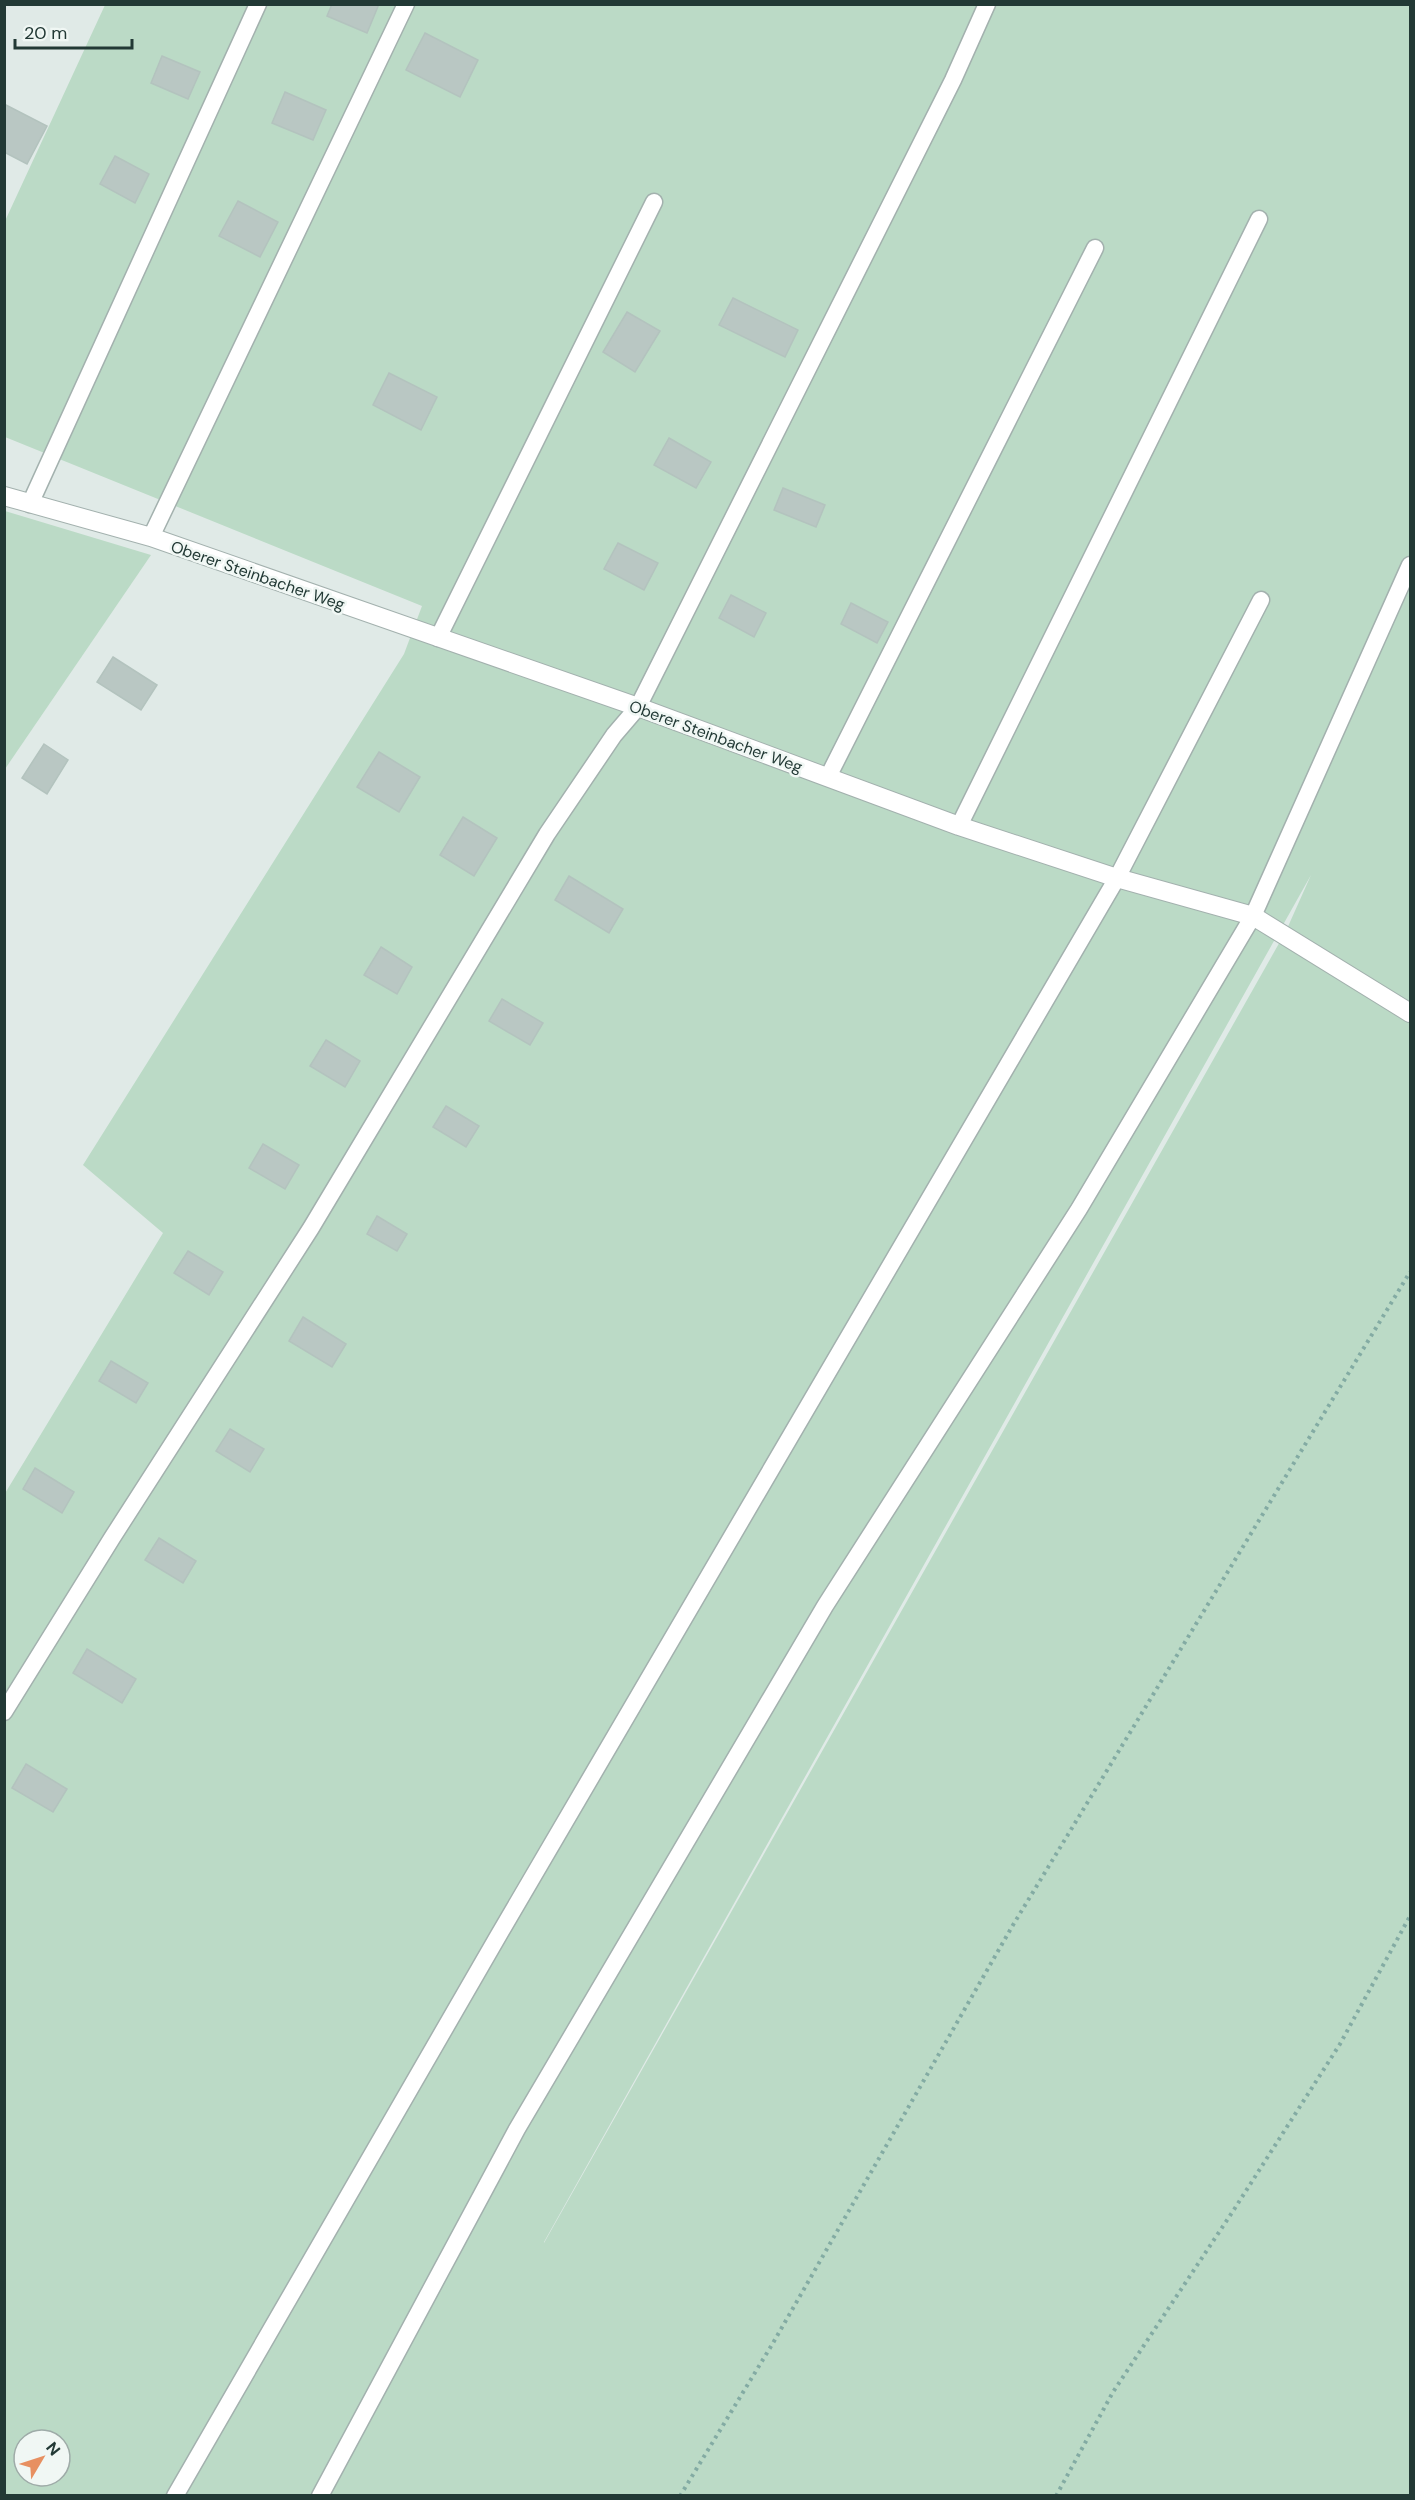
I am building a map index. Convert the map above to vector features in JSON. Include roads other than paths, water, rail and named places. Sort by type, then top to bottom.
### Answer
[{"type":"street","name":"Oberer Steinbacher Weg","points":[[4,496],[151,537],[638,707],[959,826],[1117,878],[1253,916],[1410,1013]]},
{"type":"lane","points":[[30,504],[258,4]]},
{"type":"lane","points":[[151,537],[406,4]]},
{"type":"lane","points":[[4,1712],[112,1538],[311,1228],[547,834],[614,735],[638,707],[953,80],[987,4]]},
{"type":"lane","points":[[438,638],[654,202]]},
{"type":"lane","points":[[959,826],[1259,219]]},
{"type":"lane","points":[[828,777],[1095,248]]},
{"type":"lane","points":[[320,2496],[517,2129],[825,1606],[1079,1209],[1253,916],[1410,565]]},
{"type":"lane","points":[[175,2496],[497,1938],[1117,878],[1261,600]]}]
